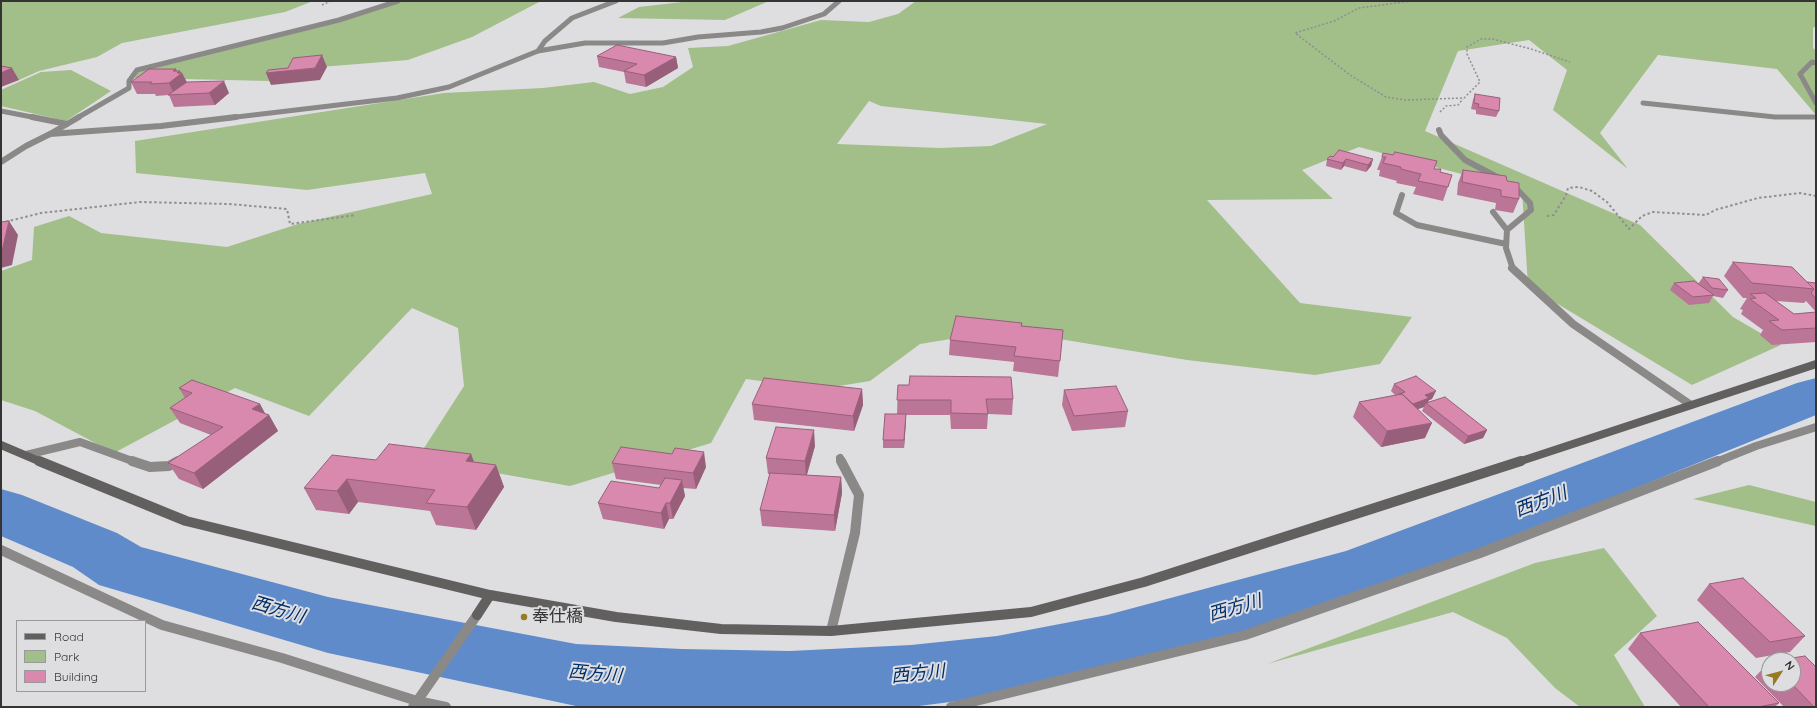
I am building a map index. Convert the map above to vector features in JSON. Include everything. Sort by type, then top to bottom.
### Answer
[{"type":"street","points":[[1,162],[26,146],[50,134],[129,88],[129,81],[137,70],[179,58],[340,20],[398,1]]},
{"type":"street","points":[[538,51],[545,41],[572,18],[616,1]]},
{"type":"street","points":[[50,134],[161,126],[397,98],[449,86],[538,51],[585,42],[663,43],[698,37],[761,32],[782,28],[824,14],[839,1]]},
{"type":"street","points":[[1816,63],[1812,62],[1800,74],[1816,103]]},
{"type":"street","points":[[1643,103],[1775,117],[1816,117]]},
{"type":"street","points":[[1,111],[67,124]]},
{"type":"street","points":[[1439,130],[1441,135],[1465,160],[1512,185],[1530,203],[1531,210],[1507,230]]},
{"type":"street","points":[[1402,195],[1396,213],[1417,225],[1506,244]]},
{"type":"street","points":[[1493,212],[1507,230],[1506,244],[1512,268],[1573,324],[1691,405]]},
{"type":"street","points":[[1,445],[186,521],[490,595],[616,618],[706,627],[831,631],[1030,612],[1144,582],[1816,364]]},
{"type":"street","points":[[951,707],[1245,634],[1480,553],[1756,446],[1816,427]]},
{"type":"street","points":[[26,455],[80,442],[150,467],[169,466],[183,458]]},
{"type":"street","points":[[831,631],[855,533],[859,495],[840,458]]},
{"type":"street","points":[[1,550],[162,625],[282,658],[415,704],[446,707]]},
{"type":"street","points":[[415,704],[423,690],[490,595]]},
{"type":"path","points":[[1412,1],[1359,8],[1334,21],[1294,33],[1350,75],[1386,97],[1405,100],[1464,98]]},
{"type":"path","points":[[1439,130],[1438,114],[1446,106],[1458,105],[1480,82],[1467,54],[1467,47],[1474,42],[1492,39],[1531,49],[1570,62]]},
{"type":"path","points":[[1515,223],[1554,215],[1566,196],[1568,188],[1579,187],[1592,191],[1607,202],[1629,229],[1642,216],[1653,212],[1706,216],[1715,210],[1758,198],[1800,193],[1816,196]]},
{"type":"path","points":[[1,222],[41,213],[140,202],[229,204],[287,209],[290,224],[356,215]]},
{"type":"green space","points":[[1,1],[313,1],[285,12],[122,43],[97,57],[39,71],[19,80],[1,75]]},
{"type":"green space","points":[[398,1],[541,1],[472,37],[408,60],[295,69],[270,81],[135,78],[137,71],[283,35]]},
{"type":"green space","points":[[691,1],[769,1],[725,20],[618,18],[639,7]]},
{"type":"green space","points":[[916,1],[1816,1],[1816,26],[1813,28],[1813,48],[1816,51],[1816,115],[1777,69],[1658,55],[1600,133],[1628,169],[1553,110],[1567,70],[1529,40],[1458,51],[1425,131],[1640,225],[1733,317],[1781,345],[1692,385],[1528,286],[1522,190],[1359,147],[1302,170],[1333,199],[1207,200],[1300,303],[1412,317],[1380,364],[1315,375],[1187,360],[1005,330],[920,344],[870,381],[820,389],[746,379],[711,443],[570,486],[417,459],[464,386],[458,328],[412,308],[309,416],[235,388],[114,453],[35,411],[1,400],[1,271],[32,260],[34,227],[69,216],[101,233],[227,247],[298,224],[432,194],[425,173],[307,190],[136,173],[135,141],[444,93],[543,88],[594,82],[630,94],[663,87],[693,67],[688,48],[728,46],[821,20],[869,22],[898,14]],"holes":[[[869,101],[881,106],[1047,124],[991,146],[939,148],[837,144]]]},
{"type":"green space","points":[[71,70],[111,91],[66,121],[1,106],[1,90],[41,72]]},
{"type":"green space","points":[[1749,485],[1816,502],[1816,526],[1693,499]]},
{"type":"green space","points":[[1604,548],[1657,616],[1614,655],[1645,707],[1580,707],[1555,688],[1507,638],[1453,612],[1267,664],[1535,563]]},
{"type":"building","points":[[617,45],[676,57],[644,75],[624,71],[637,64],[597,56]]},
{"type":"building","points":[[322,55],[315,68],[266,73],[268,70],[288,68],[293,58]]},
{"type":"building","points":[[1,66],[12,68],[1,73]]},
{"type":"building","points":[[149,69],[176,69],[173,71],[180,71],[177,73],[182,73],[169,83],[150,84],[152,82],[131,82]]},
{"type":"building","points":[[224,81],[209,93],[168,95],[187,82]]},
{"type":"building","points":[[1475,94],[1500,98],[1499,111],[1478,107],[1479,104],[1474,103]]},
{"type":"building","points":[[1339,150],[1373,159],[1368,165],[1346,159],[1343,163],[1327,159],[1330,156],[1333,157]]},
{"type":"building","points":[[1395,152],[1437,161],[1434,169],[1441,169],[1440,172],[1452,175],[1448,187],[1418,181],[1421,174],[1383,163],[1386,157],[1382,157],[1383,153],[1393,155]]},
{"type":"building","points":[[1463,170],[1506,176],[1507,181],[1519,183],[1519,199],[1501,196],[1501,190],[1462,182]]},
{"type":"building","points":[[9,221],[2,251],[1,252],[1,222]]},
{"type":"building","points":[[1733,262],[1792,267],[1814,289],[1752,283]]},
{"type":"building","points":[[1703,277],[1719,279],[1728,290],[1712,288]]},
{"type":"building","points":[[1694,281],[1714,295],[1693,297],[1674,283]]},
{"type":"building","points":[[1807,282],[1816,283],[1816,299],[1811,293],[1814,289]]},
{"type":"building","points":[[1765,293],[1794,314],[1816,312],[1816,328],[1782,330],[1769,321],[1779,320],[1750,299],[1756,298],[1750,294]]},
{"type":"building","points":[[956,316],[1022,323],[1021,326],[1063,330],[1060,361],[1014,356],[1016,347],[950,340]]},
{"type":"building","points":[[910,376],[1011,377],[1013,399],[986,399],[988,414],[951,413],[951,400],[897,400],[898,385],[909,385]]},
{"type":"building","points":[[1416,376],[1436,391],[1425,395],[1429,398],[1413,404],[1402,394],[1399,394],[1405,392],[1394,384]]},
{"type":"building","points":[[764,378],[862,389],[853,416],[752,404]]},
{"type":"building","points":[[192,380],[260,404],[252,409],[269,415],[194,473],[168,463],[223,427],[170,408],[192,393],[179,388]]},
{"type":"building","points":[[1116,386],[1128,411],[1074,416],[1064,390]]},
{"type":"building","points":[[1402,394],[1432,423],[1387,431],[1359,402]]},
{"type":"building","points":[[1445,397],[1487,430],[1468,436],[1426,403]]},
{"type":"building","points":[[885,414],[906,414],[904,440],[883,440]]},
{"type":"building","points":[[776,427],[814,430],[805,461],[766,458]]},
{"type":"building","points":[[389,444],[471,454],[466,461],[496,465],[467,507],[426,503],[435,490],[347,479],[337,491],[304,488],[332,455],[376,460]]},
{"type":"building","points":[[621,447],[672,454],[675,448],[704,452],[693,473],[612,463]]},
{"type":"building","points":[[770,473],[841,477],[834,515],[760,510]]},
{"type":"building","points":[[665,478],[682,480],[670,503],[666,503],[661,513],[598,503],[611,481],[659,488]]},
{"type":"building","points":[[1743,578],[1805,636],[1770,642],[1709,584]]},
{"type":"building","points":[[1698,622],[1761,685],[1761,692],[1768,692],[1779,703],[1758,707],[1709,707],[1640,633]]},
{"type":"building","points":[[1805,656],[1816,667],[1816,707],[1814,707],[1800,692],[1801,692],[1801,657]]},
{"type":"waterway","name":"西方川","points":[[1,511],[95,550],[122,567],[328,625],[576,675],[682,680],[790,682],[867,679],[911,676],[997,666],[1107,644],[1356,574],[1816,395]]},
{"type":"place","name":"奉仕橋","points":[[524,617]]}]
